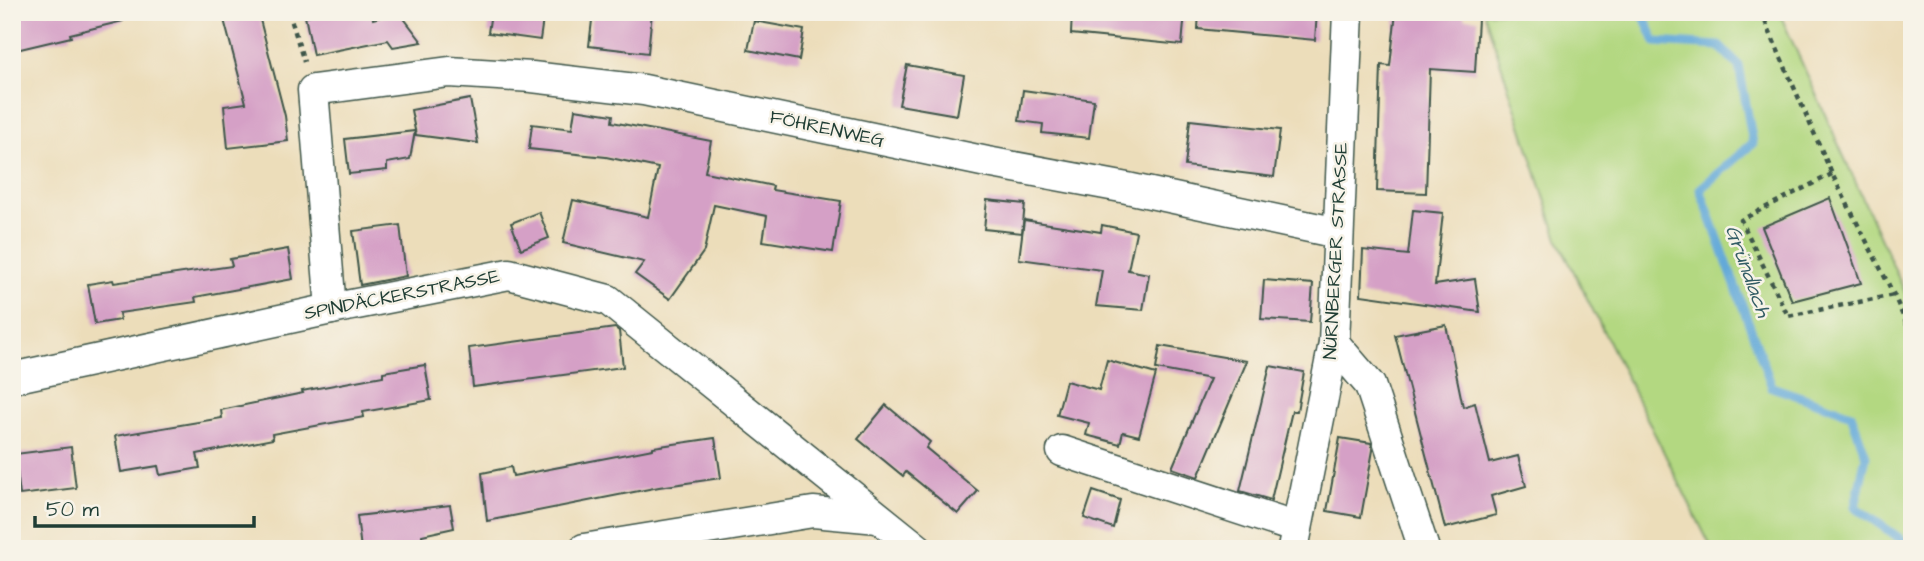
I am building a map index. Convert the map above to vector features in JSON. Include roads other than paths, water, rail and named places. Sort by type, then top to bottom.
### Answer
[{"type":"street","name":"NÜRNBERGER STRASSE","points":[[1062,451],[1295,539],[1334,343],[1348,12]]},
{"type":"street","name":"FÖHRENWEG","points":[[331,309],[313,90],[449,72],[532,77],[644,90],[1338,233]]},
{"type":"street","name":"SPINDÄCKERSTRASSE","points":[[12,378],[331,309],[509,274],[608,300],[791,444],[918,549]]},
{"type":"street","points":[[1334,343],[1370,385],[1424,549]]},
{"type":"street","points":[[584,549],[813,512],[878,518]]},
{"type":"waterway","name":"Gründlach","points":[[1642,12],[1655,42],[1719,46],[1739,66],[1753,143],[1700,189],[1772,387],[1851,414],[1866,456],[1855,507],[1912,547]]}]
